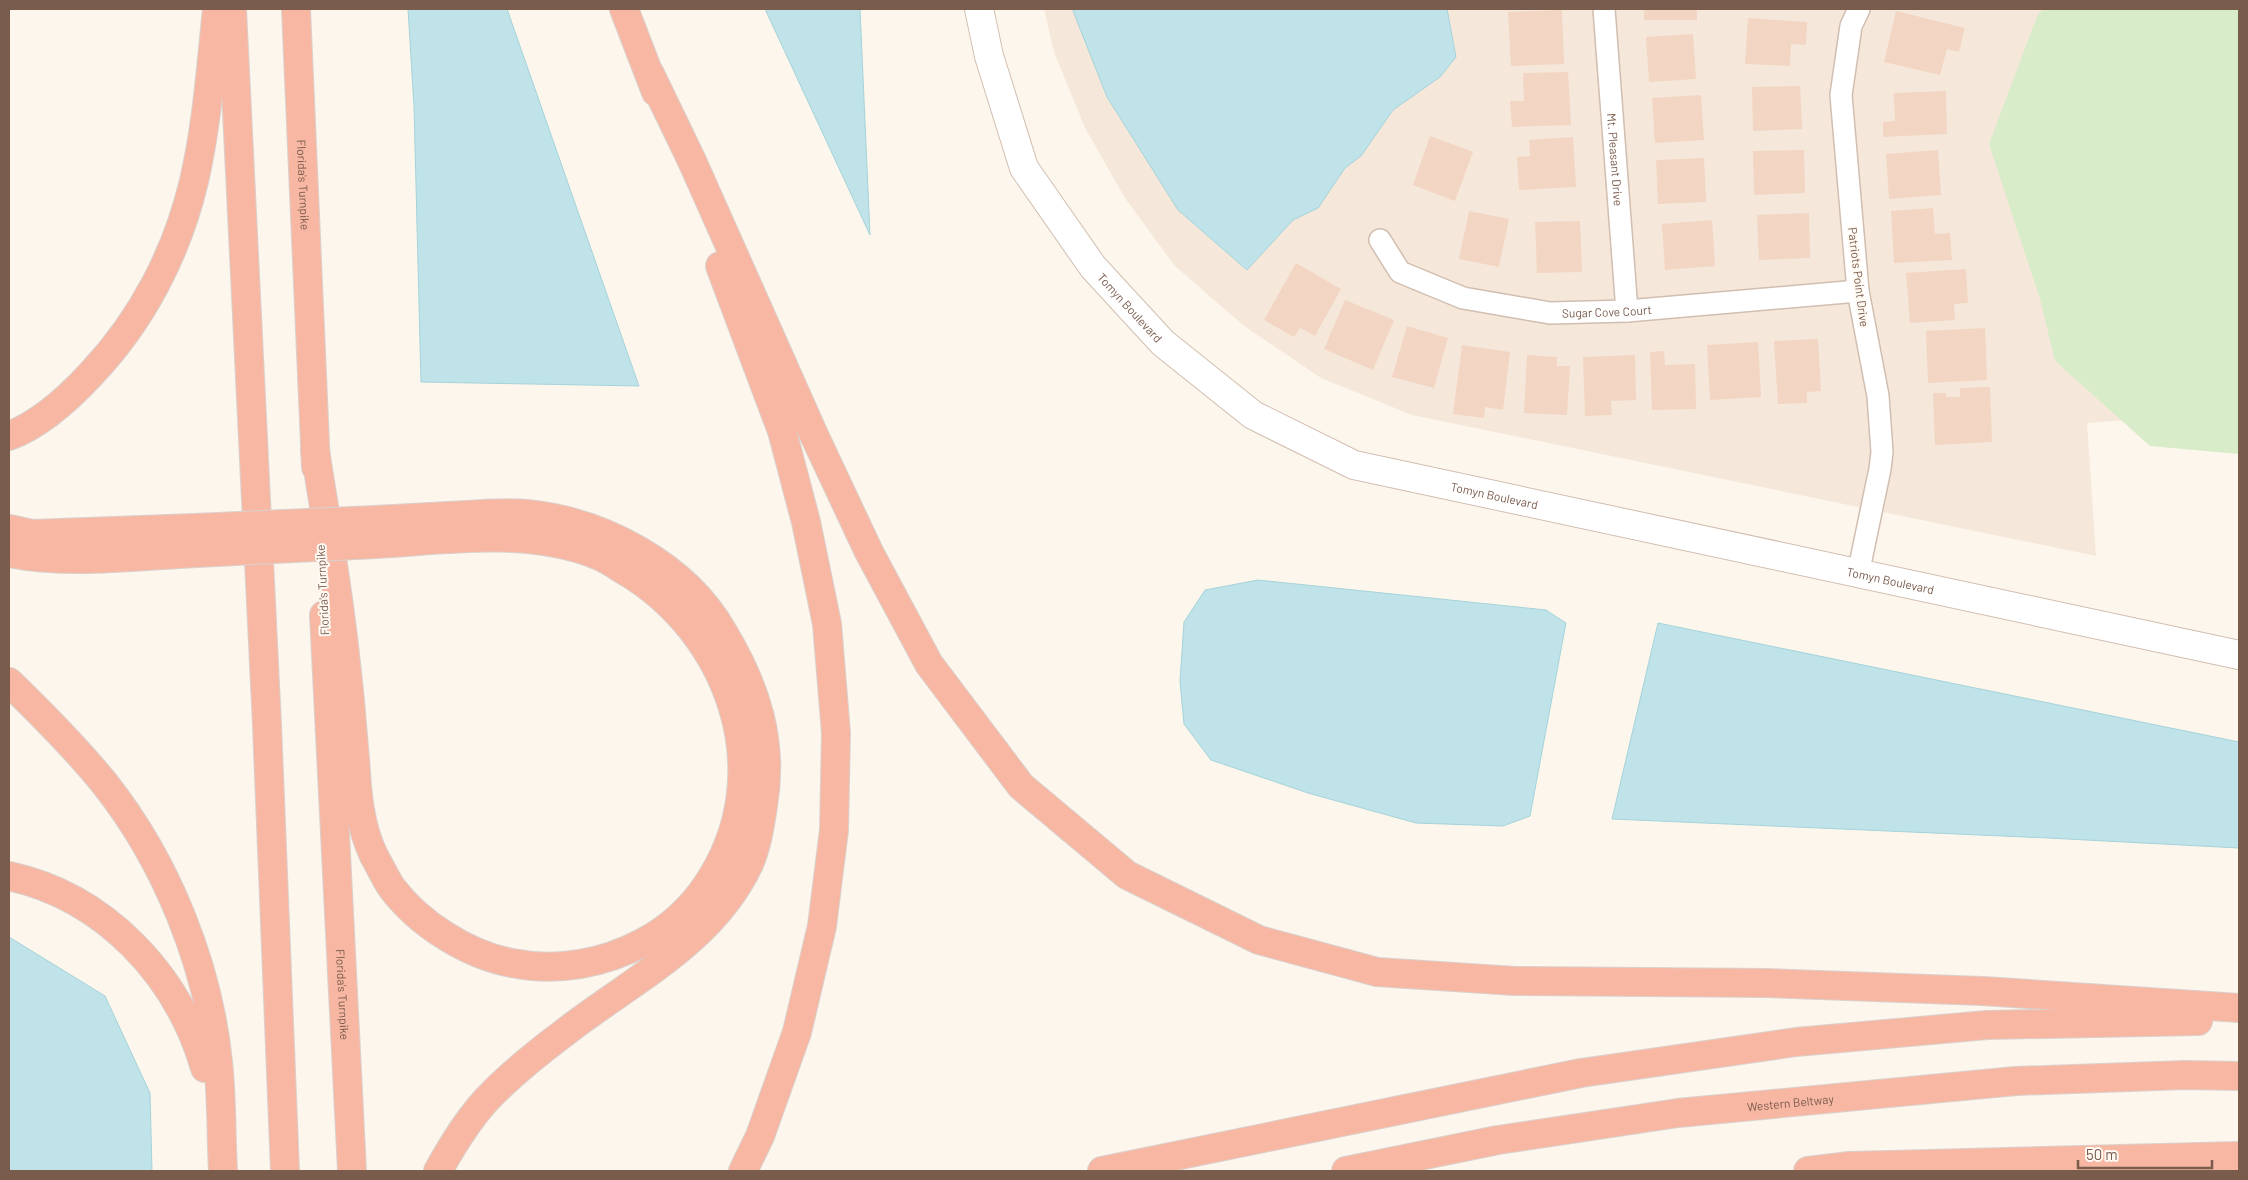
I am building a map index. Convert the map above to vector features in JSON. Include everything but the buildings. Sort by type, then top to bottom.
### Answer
[{"type":"highway","points":[[9,436],[23,431],[70,397],[111,353],[148,299],[168,260],[175,244],[194,181],[205,115],[217,9]]},
{"type":"highway","points":[[232,9],[267,726],[285,1171]]},
{"type":"highway","name":"Florida's Turnpike","points":[[296,9],[315,450],[352,1171]]},
{"type":"highway","points":[[624,9],[650,74],[689,184],[782,431],[806,522],[827,624],[836,734],[834,830],[822,926],[797,1032],[760,1136],[744,1171]]},
{"type":"highway","points":[[650,74],[692,161],[814,435],[870,552],[929,664],[1021,786],[1126,875],[1259,940],[1377,972],[1515,981],[1766,983],[1983,991],[2239,1008]]},
{"type":"highway","points":[[315,450],[346,662],[359,812],[373,853],[392,888],[427,923],[460,945],[496,960],[535,968],[586,964],[622,954],[658,934],[694,905],[720,866],[735,831],[742,790],[742,750],[736,713],[719,670],[695,632],[675,609],[640,579],[598,555],[553,542],[523,537],[375,532]]},
{"type":"highway","points":[[9,529],[32,534],[196,540],[375,532],[526,514],[562,520],[606,534],[657,562],[692,592],[718,622],[743,664],[759,709],[766,749],[766,792],[759,831],[750,862],[728,901],[707,925],[672,956],[564,1032],[492,1093],[453,1144],[438,1171]]},
{"type":"highway","points":[[9,553],[26,556],[86,559],[196,540]]},
{"type":"highway","points":[[9,682],[38,711],[109,790],[145,844],[180,915],[207,998],[216,1052],[223,1171]]},
{"type":"highway","points":[[9,876],[44,887],[76,901],[109,922],[138,950],[167,986],[186,1017],[198,1043],[207,1073],[218,1171]]},
{"type":"highway","points":[[1102,1171],[1581,1073],[1796,1042],[1987,1025],[2239,1021]]},
{"type":"highway","name":"Western Beltway","points":[[1346,1171],[1498,1140],[1678,1113],[2016,1081],[2185,1075],[2239,1076]]},
{"type":"highway","points":[[1808,1171],[1850,1166],[2239,1156]]},
{"type":"highway","points":[[1987,1171],[2054,1160]]},
{"type":"street","name":"Tomyn Boulevard","points":[[979,9],[989,56],[1024,168],[1093,267],[1163,344],[1253,415],[1354,466],[2239,655]]},
{"type":"street","name":"Mt. Pleasant Drive","points":[[1604,9],[1627,311]]},
{"type":"street","name":"Patriots Point Drive","points":[[1858,574],[1882,452],[1878,396],[1858,291],[1841,95],[1851,26],[1859,9]]},
{"type":"street","name":"Sugar Cove Court","points":[[1380,240],[1400,272],[1463,298],[1550,313],[1627,311],[1858,291]]},
{"type":"shaded area","points":[[1044,9],[2239,9],[2239,412],[2087,423],[2096,556],[1412,415],[1321,378],[1244,326],[1174,265],[1125,198],[1085,128],[1054,52]]},
{"type":"green space","points":[[2044,9],[2239,9],[2239,454],[2150,446],[2055,361],[2040,299],[1989,144],[2038,14]]},
{"type":"water","points":[[408,9],[507,9],[639,386],[421,382],[414,106]]},
{"type":"water","points":[[765,9],[860,9],[870,235]]},
{"type":"water","points":[[1076,9],[1447,9],[1456,57],[1440,77],[1393,110],[1361,156],[1345,168],[1318,208],[1293,220],[1247,270],[1178,210],[1107,97],[1073,11]]},
{"type":"water","points":[[1258,580],[1546,610],[1566,623],[1530,816],[1503,826],[1416,823],[1308,793],[1211,760],[1184,724],[1180,681],[1184,622],[1205,590]]},
{"type":"water","points":[[1658,623],[2239,742],[2239,848],[1612,819]]},
{"type":"water","points":[[9,937],[105,996],[150,1093],[152,1171],[9,1171]]}]
